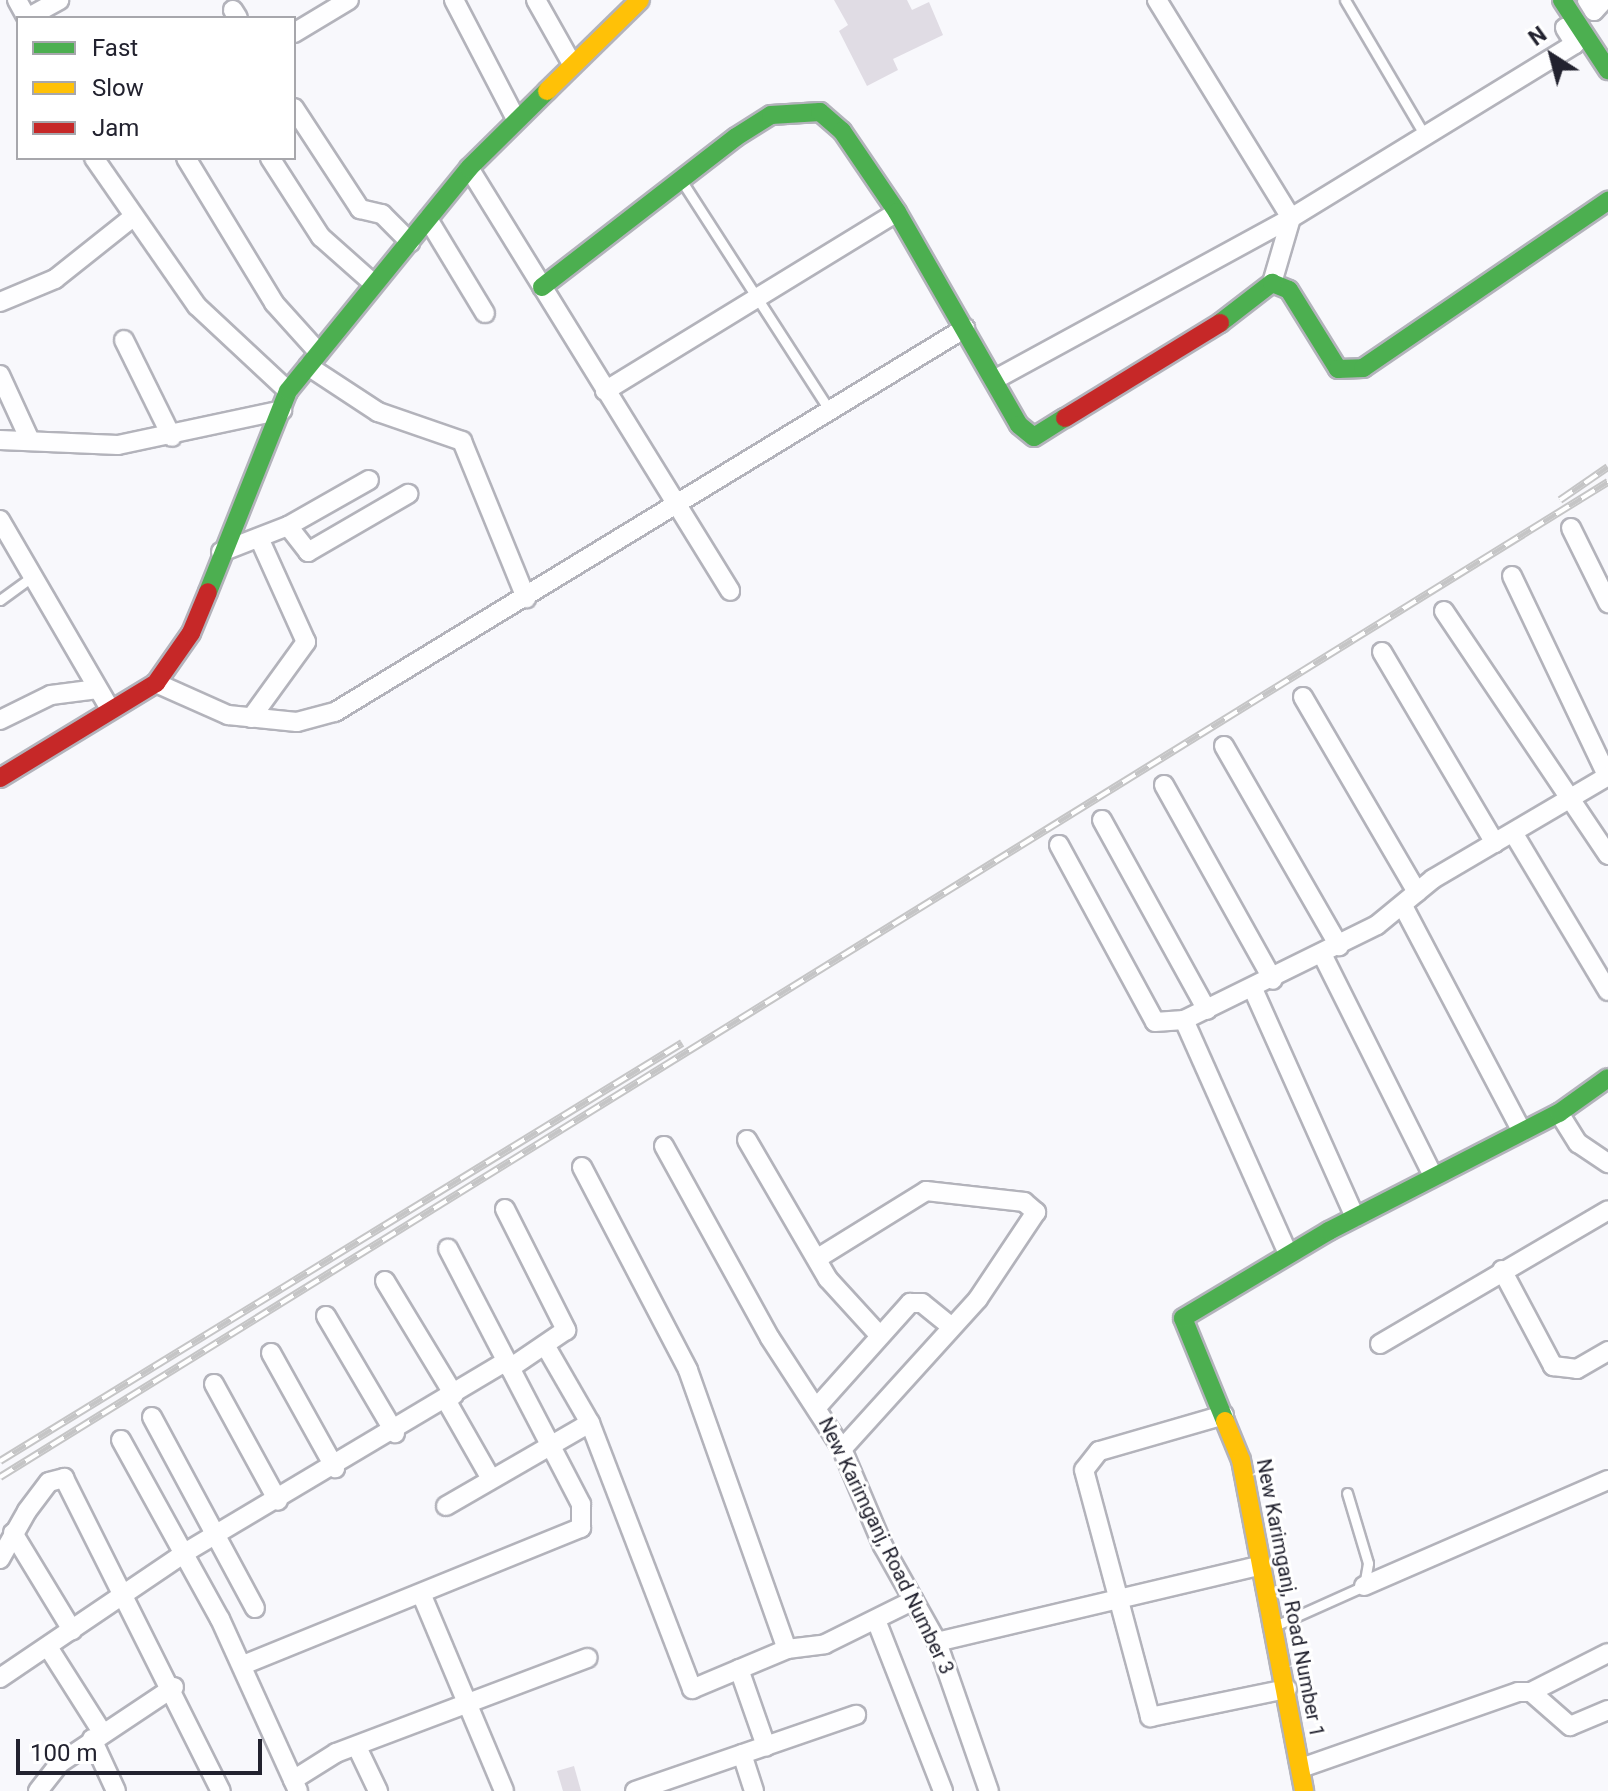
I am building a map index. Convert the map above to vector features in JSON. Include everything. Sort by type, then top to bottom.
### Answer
[{"type":"main road","points":[[0,778],[156,683],[191,633],[288,391],[469,168],[640,0]]},
{"type":"main road","points":[[1562,0],[1608,70]]},
{"type":"main road","points":[[542,287],[771,115],[797,108],[820,112],[842,131],[897,212],[1019,425],[1042,436],[1272,283],[1289,290],[1329,358],[1352,372],[1608,201]]},
{"type":"main road","points":[[1288,1254],[1559,1113],[1608,1078]]},
{"type":"main road","name":"New Karimganj, Road Number 1","points":[[1288,1254],[1186,1314],[1185,1329],[1224,1415],[1277,1625],[1304,1791]]},
{"type":"street","points":[[31,16],[59,0]]},
{"type":"street","points":[[296,32],[349,0]]},
{"type":"street","points":[[454,0],[516,119]]},
{"type":"street","points":[[536,0],[572,64]]},
{"type":"street","points":[[1157,0],[1291,218],[1272,283]]},
{"type":"street","points":[[994,380],[1291,218],[1575,44],[1547,0]]},
{"type":"street","points":[[1587,0],[1594,11],[1604,0]]},
{"type":"street","points":[[296,111],[360,209],[382,214],[410,242]]},
{"type":"street","points":[[95,160],[197,306],[288,391]]},
{"type":"street","points":[[187,160],[274,303],[314,360],[378,412],[462,441],[526,598]]},
{"type":"street","points":[[271,160],[321,237],[374,284]]},
{"type":"street","points":[[469,168],[730,591]]},
{"type":"street","points":[[605,391],[897,212]]},
{"type":"street","points":[[0,302],[55,279],[133,217]]},
{"type":"street","points":[[428,219],[485,313]]},
{"type":"street","points":[[156,683],[202,707],[251,718],[297,722],[335,712],[677,505],[828,408],[965,328]]},
{"type":"street","points":[[124,340],[172,437]]},
{"type":"street","points":[[0,375],[29,438]]},
{"type":"street","points":[[0,440],[29,438],[103,445],[172,437],[282,410]]},
{"type":"street","points":[[221,552],[288,526],[369,480]]},
{"type":"street","points":[[288,526],[308,552],[408,494]]},
{"type":"street","points":[[0,520],[110,709]]},
{"type":"street","points":[[1571,528],[1608,603]]},
{"type":"street","points":[[251,718],[306,642],[259,538]]},
{"type":"street","points":[[1059,845],[1155,1022],[1184,1020],[1331,951],[1403,906],[1417,892],[1608,776],[1512,576]]},
{"type":"street","points":[[1444,611],[1608,855]]},
{"type":"street","points":[[1382,652],[1495,843]]},
{"type":"street","points":[[0,720],[51,695],[98,689]]},
{"type":"street","points":[[1303,697],[1417,892]]},
{"type":"street","points":[[1224,746],[1331,951],[1433,1176]]},
{"type":"street","points":[[1164,785],[1273,980]]},
{"type":"street","points":[[1102,820],[1207,1010]]},
{"type":"street","points":[[1514,834],[1608,991]]},
{"type":"street","points":[[1403,906],[1522,1132]]},
{"type":"street","points":[[1253,989],[1355,1217]]},
{"type":"street","points":[[1184,1020],[1288,1254]]},
{"type":"street","points":[[1559,1113],[1578,1143],[1608,1163]]},
{"type":"street","points":[[747,1140],[818,1258],[880,1336]]},
{"type":"street","name":"New Karimganj, Road Number 3","points":[[664,1146],[770,1338],[842,1449],[937,1642],[989,1791]]},
{"type":"street","points":[[582,1167],[688,1370],[787,1649]]},
{"type":"street","points":[[818,1258],[926,1191],[1031,1205],[1036,1216],[978,1299],[949,1325],[842,1449]]},
{"type":"street","points":[[0,1678],[186,1552],[395,1433],[450,1397],[545,1345],[566,1324],[505,1209]]},
{"type":"street","points":[[1380,1344],[1608,1210]]},
{"type":"street","points":[[243,1665],[423,1598],[581,1528],[581,1504],[448,1248]]},
{"type":"street","points":[[1502,1270],[1553,1366],[1577,1369],[1608,1351]]},
{"type":"street","points":[[385,1281],[450,1397],[491,1479]]},
{"type":"street","points":[[817,1407],[914,1300],[949,1325]]},
{"type":"street","points":[[326,1316],[395,1433]]},
{"type":"street","points":[[545,1345],[590,1423],[692,1689],[787,1649],[825,1644],[914,1600]]},
{"type":"street","points":[[271,1353],[335,1468]]},
{"type":"street","points":[[214,1384],[278,1501]]},
{"type":"street","points":[[1224,1415],[1099,1451],[1085,1463],[1150,1717],[1287,1689]]},
{"type":"street","points":[[152,1417],[255,1608]]},
{"type":"street","points":[[446,1506],[590,1423]]},
{"type":"street","points":[[121,1440],[186,1552],[243,1665],[296,1786],[357,1747],[588,1658]]},
{"type":"street","points":[[0,1559],[13,1533],[49,1482],[64,1478],[174,1687],[221,1791]]},
{"type":"street","points":[[1364,1586],[1608,1480]]},
{"type":"street","points":[[13,1533],[72,1630]]},
{"type":"street","points":[[937,1642],[1117,1594],[1262,1565]]},
{"type":"street","points":[[423,1598],[504,1791]]},
{"type":"street","points":[[876,1620],[943,1791]]},
{"type":"street","points":[[48,1647],[97,1735],[116,1791]]},
{"type":"street","points":[[1301,1768],[1531,1692],[1608,1653]]},
{"type":"street","points":[[739,1669],[766,1746]]},
{"type":"street","points":[[38,1791],[47,1774],[97,1735],[174,1687]]},
{"type":"street","points":[[1531,1692],[1570,1726],[1608,1710]]},
{"type":"street","points":[[635,1791],[856,1715]]},
{"type":"street","points":[[357,1747],[378,1791]]},
{"type":"street","points":[[742,1754],[754,1791]]},
{"type":"lane","points":[[1345,0],[1425,136]]},
{"type":"lane","points":[[681,180],[828,408]]},
{"type":"lane","points":[[0,600],[33,576]]},
{"type":"lane","points":[[1277,1625],[1364,1586],[1368,1563],[1347,1493]]},
{"type":"building","points":[[834,0],[907,0],[912,10],[929,2],[943,35],[893,59],[898,70],[867,86],[839,31],[848,25]]},
{"type":"building","points":[[574,1766],[581,1791],[563,1791],[557,1771]]},
{"type":"railway","points":[[1560,500],[1608,467]]},
{"type":"railway","points":[[0,1477],[1608,482]]},
{"type":"railway","points":[[0,1461],[682,1043]]},
{"type":"traffic: fast","points":[[1562,0],[1608,70]]},
{"type":"traffic: fast","points":[[208,592],[288,391],[469,168],[547,91]]},
{"type":"traffic: fast","points":[[542,287],[736,137],[771,115],[820,112],[842,131],[897,212],[1019,425],[1034,437],[1065,418]]},
{"type":"traffic: fast","points":[[1220,323],[1272,283],[1289,290],[1338,369],[1363,368],[1608,201]]},
{"type":"traffic: fast","points":[[1225,1421],[1183,1318],[1329,1231],[1559,1113],[1608,1078]]},
{"type":"traffic: slow","points":[[547,91],[640,0]]},
{"type":"traffic: slow","points":[[1225,1421],[1241,1460],[1304,1791]]},
{"type":"traffic: jam","points":[[1065,418],[1220,323]]},
{"type":"traffic: jam","points":[[0,778],[156,683],[191,633],[208,592]]}]
